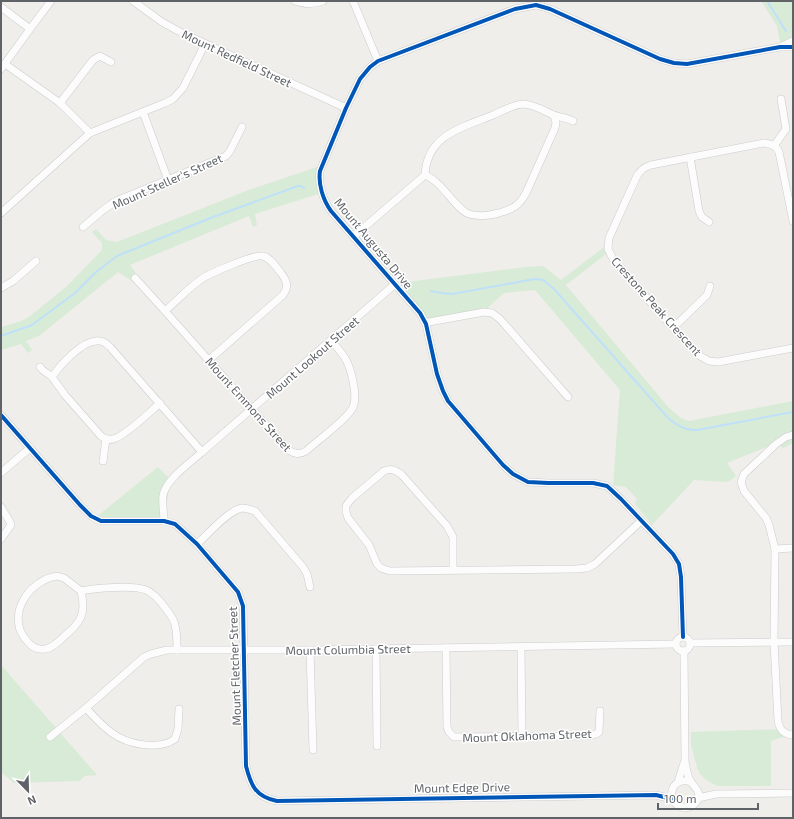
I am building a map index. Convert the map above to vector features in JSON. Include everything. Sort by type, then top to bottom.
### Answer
[{"type":"street","points":[[51,1],[3,67],[60,103],[90,133]]},
{"type":"street","name":"Mount Redfield Street","points":[[133,1],[162,22],[205,44],[346,108]]},
{"type":"street","points":[[295,1],[304,4],[312,4],[323,1]]},
{"type":"street","points":[[353,1],[378,61]]},
{"type":"street","name":"Mount Augusta Drive","points":[[683,637],[682,577],[679,564],[669,549],[611,489],[601,484],[593,483],[528,482],[512,474],[448,401],[440,386],[426,324],[413,304],[394,285],[328,207],[319,177],[321,165],[360,79],[370,67],[378,61],[515,9],[536,3],[660,59],[674,63],[687,64],[780,47],[793,47]]},
{"type":"street","points":[[1,7],[30,29]]},
{"type":"street","name":"Mount Augusta Drive","points":[[780,47],[793,41]]},
{"type":"street","points":[[1,213],[90,133],[165,103],[179,94],[205,44]]},
{"type":"street","points":[[60,103],[93,60],[100,56],[111,62]]},
{"type":"street","points":[[780,99],[786,129],[774,146],[779,152],[793,221]]},
{"type":"street","points":[[354,236],[425,175],[425,167],[431,152],[436,144],[450,132],[522,104],[536,107],[554,115],[574,121]]},
{"type":"street","points":[[142,112],[168,180]]},
{"type":"street","points":[[425,175],[437,182],[468,214],[489,214],[510,210],[521,202],[526,193],[555,128],[556,124],[554,115]]},
{"type":"street","name":"Mount Steller's Street","points":[[83,227],[116,201],[226,156],[242,127]]},
{"type":"street","name":"Crestone Peak Crescent","points":[[774,146],[772,144],[764,143],[651,164],[639,172],[608,243],[608,249],[613,259],[673,328],[700,356],[718,362],[793,348]]},
{"type":"street","points":[[690,157],[700,211],[702,217],[709,222]]},
{"type":"street","points":[[166,311],[199,281],[208,275],[257,256],[266,257],[270,260],[286,279],[286,290],[283,295],[209,360]]},
{"type":"street","points":[[1,288],[13,281],[36,261]]},
{"type":"street","name":"Mount Emmons Street","points":[[135,278],[166,311],[288,450],[296,454],[306,451],[341,421],[353,408],[355,397],[349,367],[346,358],[331,340]]},
{"type":"street","name":"Mount Lookout Street","points":[[164,521],[163,503],[165,489],[171,480],[394,285]]},
{"type":"street","points":[[673,328],[707,295],[710,286]]},
{"type":"street","points":[[426,324],[429,322],[484,312],[492,314],[500,319],[568,397]]},
{"type":"street","points":[[52,377],[65,362],[87,343],[101,341],[110,347],[202,452]]},
{"type":"street","points":[[40,367],[52,377],[65,395],[101,436],[106,439],[112,440],[122,435],[160,403]]},
{"type":"street","name":"Mount Fletcher Street","points":[[1,415],[80,505],[98,520],[108,522],[164,521],[175,524],[197,544],[233,586],[241,599],[243,606],[246,766],[254,789]]},
{"type":"street","points":[[793,435],[786,437],[776,444],[744,474],[742,479],[742,487],[744,492],[766,518],[775,549],[774,642],[778,721],[779,728],[782,732],[793,735]]},
{"type":"street","points":[[103,461],[106,439]]},
{"type":"street","points":[[2,471],[30,448]]},
{"type":"street","points":[[453,570],[453,537],[447,526],[407,480],[395,470],[388,469],[384,471],[352,498],[346,506],[348,518],[368,546],[377,564],[381,568],[390,571],[587,568],[603,558],[641,521]]},
{"type":"street","points":[[1,506],[11,525],[1,539]]},
{"type":"street","points":[[197,544],[234,512],[242,508],[255,511],[303,567],[307,574],[310,588]]},
{"type":"street","points":[[775,549],[793,548]]},
{"type":"street","points":[[81,591],[84,608],[82,617],[71,631],[52,646],[45,649],[32,646],[26,640],[18,624],[24,597],[41,582],[49,577],[57,576],[64,578],[81,591],[104,588],[141,588],[148,590],[155,595],[173,617],[177,650]]},
{"type":"street","points":[[683,637],[688,638],[690,643],[689,648],[684,651],[677,648],[676,644],[678,639],[683,637]]},
{"type":"street","points":[[690,643],[793,642]]},
{"type":"street","name":"Mount Columbia Street","points":[[50,737],[86,708],[144,657],[158,652],[177,650],[245,651],[676,644]]},
{"type":"street","points":[[521,646],[522,737]]},
{"type":"street","name":"Mount Oklahoma Street","points":[[446,648],[447,727],[451,736],[458,738],[589,736],[596,734],[599,730],[600,711]]},
{"type":"street","points":[[376,649],[377,746]]},
{"type":"street","points":[[310,650],[313,750]]},
{"type":"street","points":[[684,651],[685,761],[698,792],[698,798]]},
{"type":"street","points":[[86,708],[100,724],[113,734],[125,740],[154,745],[165,744],[175,739],[178,729],[179,710]]},
{"type":"street","points":[[672,799],[685,761]]},
{"type":"street","name":"Mount Edge Drive","points":[[656,795],[686,781],[716,794]]},
{"type":"street","name":"Mount Edge Drive","points":[[254,789],[261,796],[277,801],[346,798],[656,795],[672,799],[678,806],[687,808],[693,805],[698,798],[716,794],[793,793]]},
{"type":"green space","points":[[761,1],[793,1],[793,36],[790,39],[780,43],[777,26]]},
{"type":"green space","points":[[320,166],[321,193],[255,214],[257,225],[253,227],[249,216],[130,265],[138,276],[132,281],[118,272],[39,336],[26,341],[32,350],[28,353],[21,344],[1,350],[1,327],[29,317],[67,286],[102,250],[102,243],[92,232],[96,229],[106,240],[117,242],[246,191]]},
{"type":"green space","points":[[608,244],[610,251],[566,285],[669,408],[681,418],[689,421],[793,401],[793,443],[783,448],[776,443],[727,463],[736,476],[728,482],[694,480],[652,525],[635,504],[637,499],[626,487],[613,485],[620,390],[535,290],[504,293],[484,311],[430,322],[399,283],[543,266],[561,280]]},
{"type":"green space","points":[[158,467],[170,479],[165,519],[95,518]]},
{"type":"green space","points":[[1,665],[97,775],[85,776],[79,781],[14,783],[1,772]]},
{"type":"green space","points":[[782,729],[788,735],[771,741],[771,786],[717,786],[706,780],[700,774],[691,745],[691,732]]},
{"type":"waterway","points":[[767,1],[786,31]]},
{"type":"waterway","points":[[1,336],[32,325],[75,293],[96,272],[117,256],[213,217],[298,186],[304,188]]},
{"type":"waterway","points":[[431,291],[452,294],[535,279],[543,280],[554,289],[668,418],[685,428],[697,430],[793,412]]},
{"type":"cycle path","points":[[683,637],[681,577],[679,564],[673,554],[607,486],[593,483],[528,482],[513,474],[503,465],[448,401],[437,374],[426,324],[420,313],[331,211],[322,192],[320,171],[346,108],[360,79],[370,67],[378,61],[515,9],[536,5],[550,9],[660,59],[674,63],[687,64],[780,47],[793,47]]},
{"type":"cycle path","points":[[1,415],[91,516],[101,521],[164,521],[175,524],[197,544],[238,592],[243,606],[246,766],[252,785],[264,797],[277,801],[656,795],[672,799]]}]
